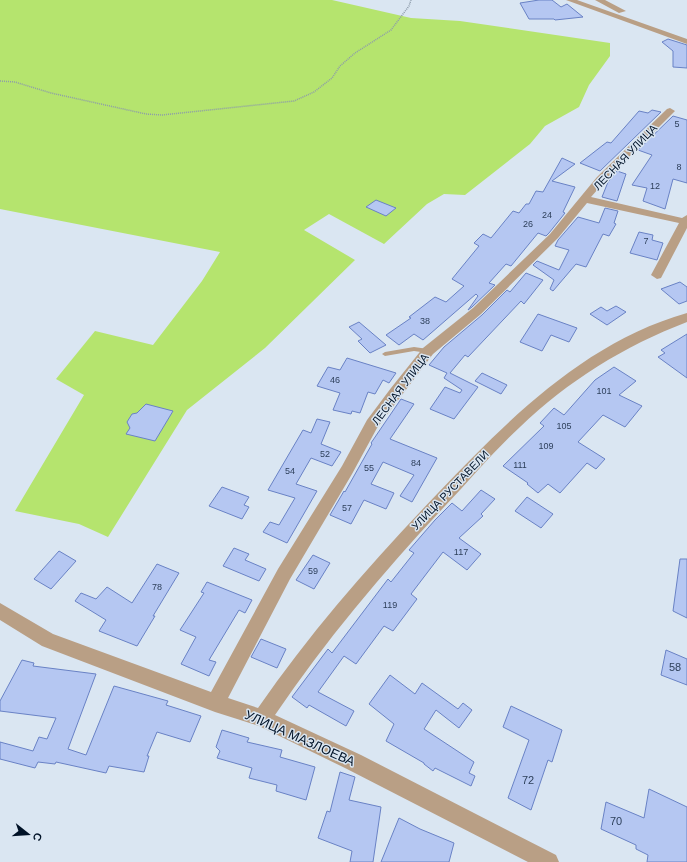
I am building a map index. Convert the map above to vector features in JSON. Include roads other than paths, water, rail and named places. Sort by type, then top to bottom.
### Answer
[{"type":"street","points":[[570,0],[687,42]]},
{"type":"street","points":[[599,0],[635,17],[687,36]]},
{"type":"street","name":"ЛЕСНАЯ УЛИЦА","points":[[215,702],[284,574],[347,470],[372,424],[428,351],[477,310],[516,274],[554,236],[601,179],[670,111]]},
{"type":"street","points":[[585,199],[686,220],[657,275]]},
{"type":"street","name":"УЛИЦА РУСТАВЕЛИ","points":[[262,718],[298,665],[354,594],[495,443],[560,387],[602,357],[646,333],[687,317]]},
{"type":"street","name":"УЛИЦА МАЗЛОЕВА","points":[[0,611],[48,640],[262,718],[354,762],[549,862]]},
{"type":"lane","points":[[385,354],[414,349],[428,351]]}]
